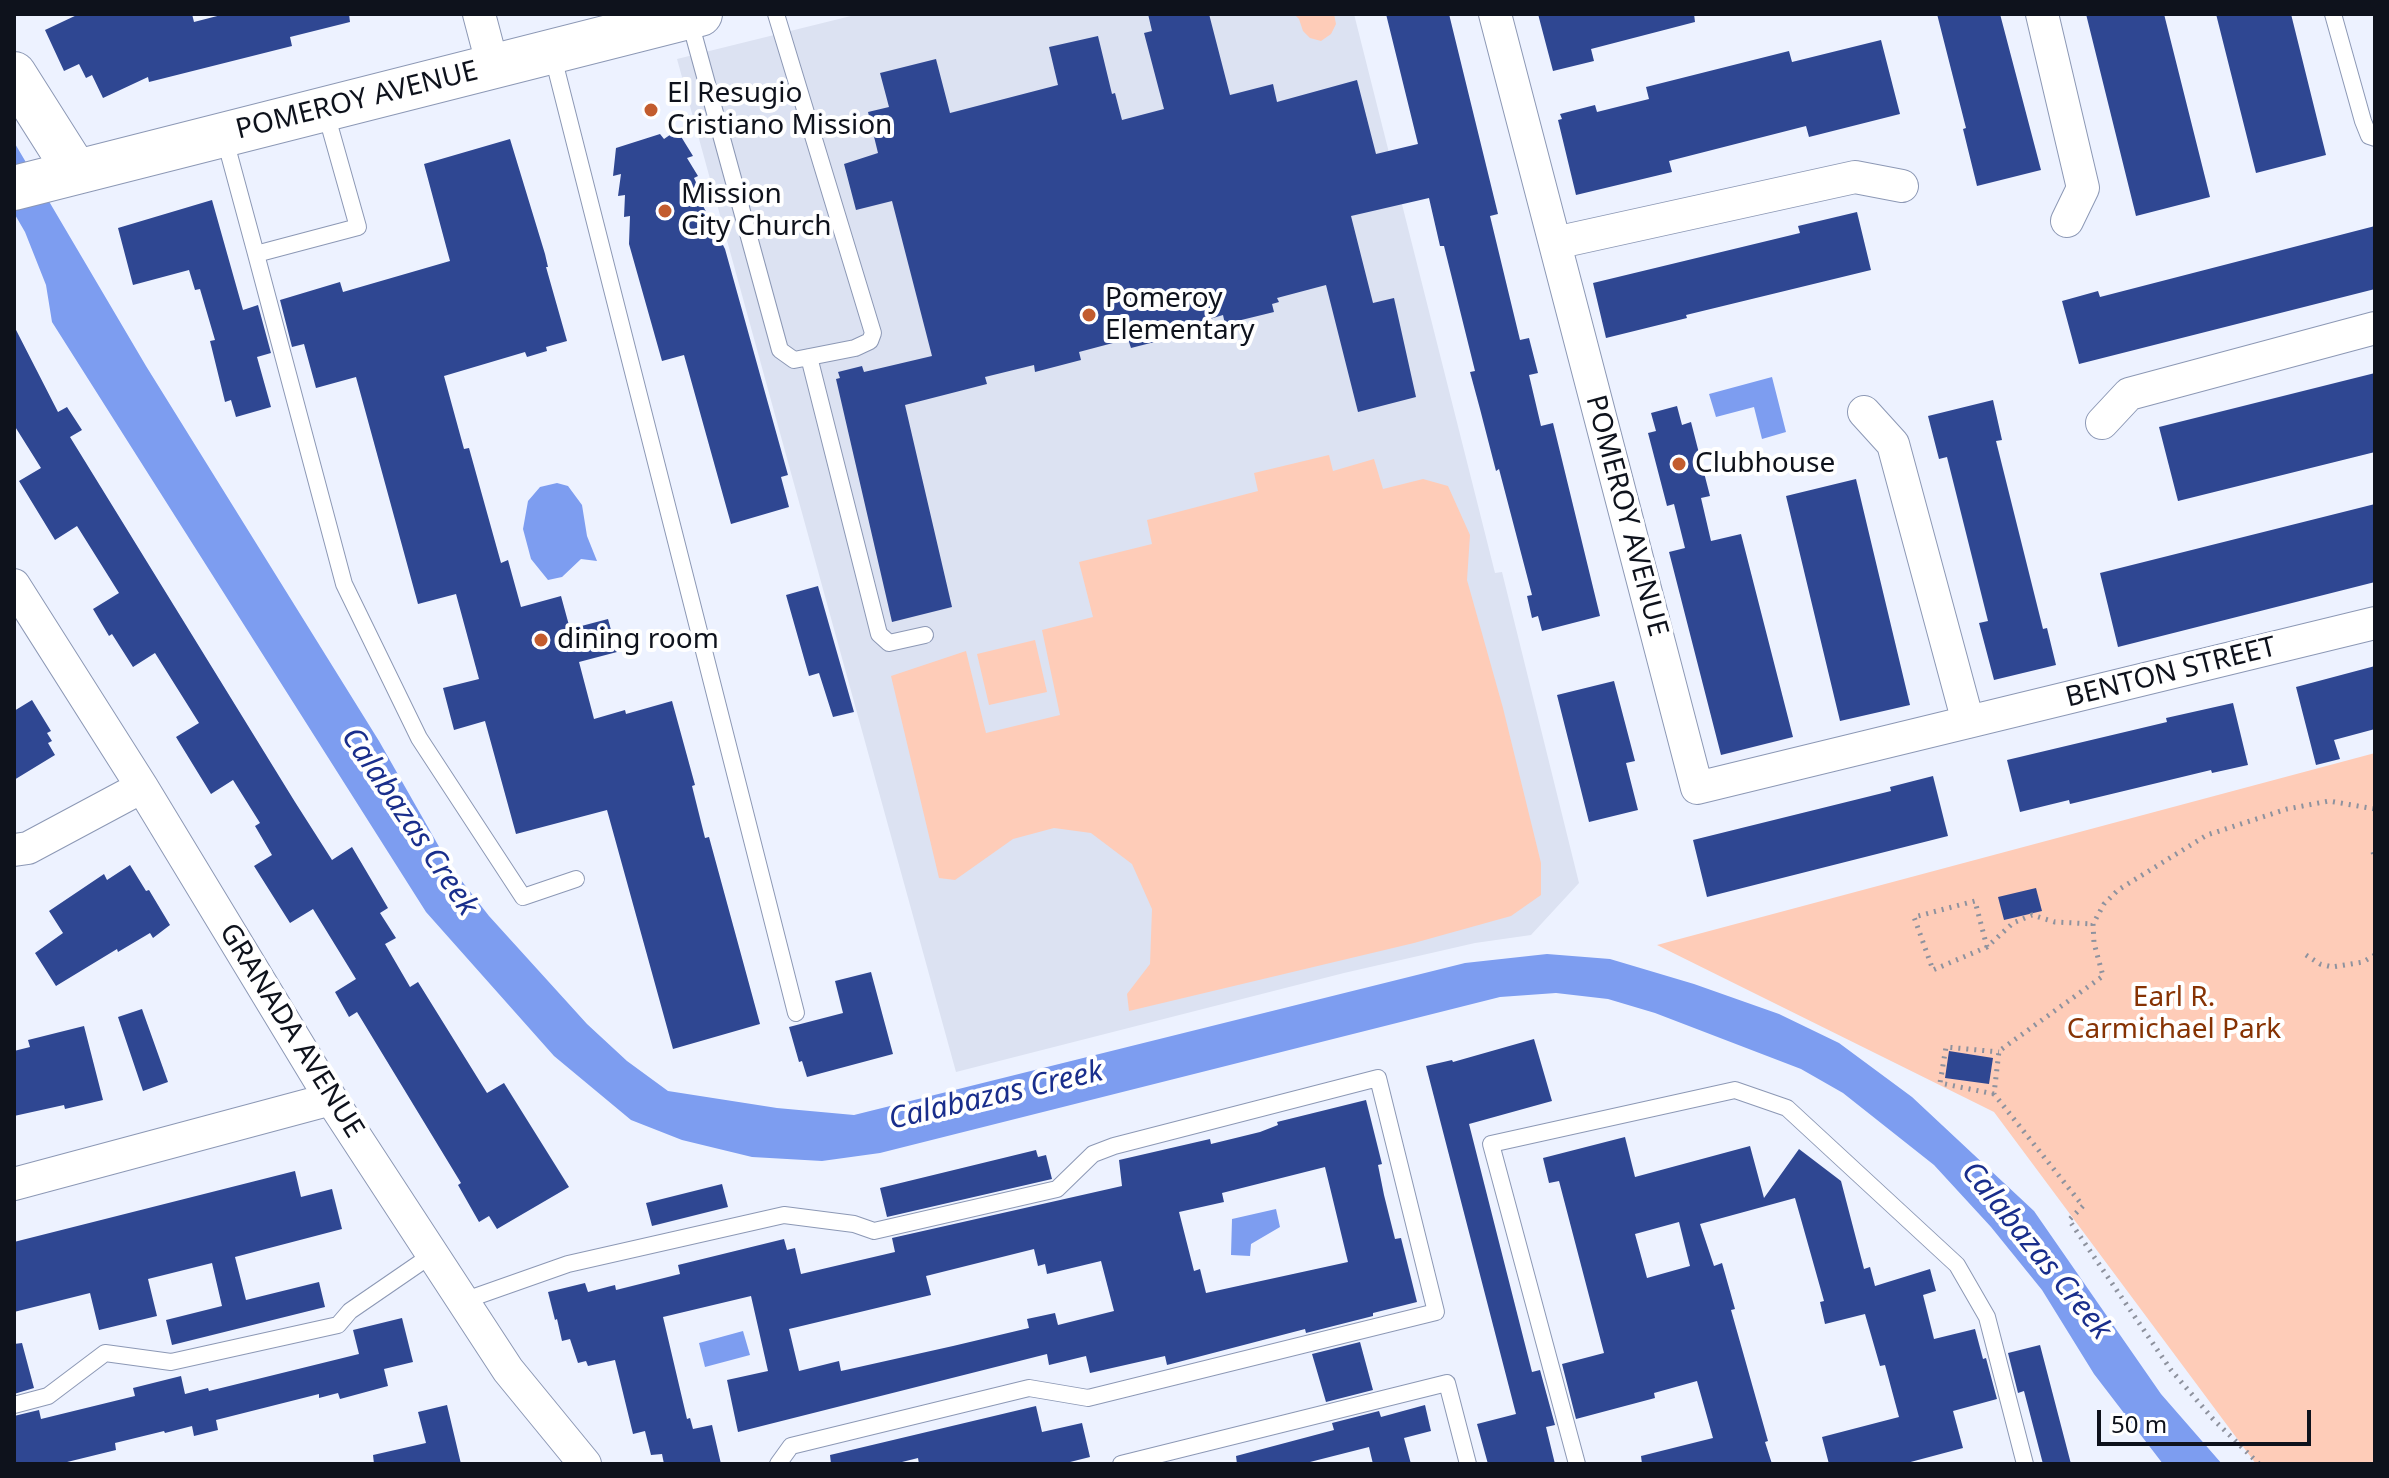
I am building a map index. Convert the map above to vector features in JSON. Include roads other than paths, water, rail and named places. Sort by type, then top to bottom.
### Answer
[{"type":"street","points":[[479,14],[493,67]]},
{"type":"street","name":"POMEROY AVENUE","points":[[1495,14],[1697,788]]},
{"type":"street","points":[[2042,14],[2083,188],[2067,221]]},
{"type":"street","name":"POMEROY AVENUE","points":[[14,188],[694,16]]},
{"type":"street","points":[[14,74],[71,173]]},
{"type":"street","points":[[1555,243],[1855,177],[1902,186]]},
{"type":"street","points":[[2102,423],[2129,394],[2375,328]]},
{"type":"street","points":[[1864,412],[1893,444],[1968,722]]},
{"type":"street","name":"GRANADA AVENUE","points":[[14,585],[142,787],[331,1099],[508,1370],[585,1464]]},
{"type":"street","name":"BENTON STREET","points":[[1697,788],[2375,623]]},
{"type":"street","points":[[14,850],[28,848],[142,787]]},
{"type":"street","points":[[14,1184],[331,1099]]},
{"type":"lane","points":[[694,16],[780,350],[794,360],[855,348],[870,341],[873,333],[776,14]]},
{"type":"lane","points":[[2333,14],[2363,121],[2369,136],[2375,138]]},
{"type":"lane","points":[[551,51],[796,1013]]},
{"type":"lane","points":[[256,254],[358,227],[324,109]]},
{"type":"lane","points":[[223,134],[344,584],[419,738],[523,897],[576,879]]},
{"type":"lane","points":[[809,357],[879,634],[889,643],[925,635]]},
{"type":"lane","points":[[463,1301],[568,1264],[784,1215],[854,1224],[874,1231],[1057,1189],[1093,1154],[1114,1146],[1378,1078],[1436,1312],[1088,1398],[1029,1388],[791,1446],[778,1464]]},
{"type":"lane","points":[[1577,1464],[1491,1144],[1735,1090],[1787,1108],[1957,1265],[1987,1317],[2025,1464]]},
{"type":"lane","points":[[14,1405],[48,1396],[105,1353],[171,1362],[338,1325],[350,1311],[433,1254]]},
{"type":"lane","points":[[1121,1464],[1447,1383],[1468,1464]]},
{"type":"water","name":"Calabazas Creek","points":[[14,142],[146,366],[379,741],[450,866],[489,916],[587,1024],[627,1061],[668,1091],[777,1108],[854,1115],[1465,963],[1547,954],[1610,959],[1779,1014],[1839,1043],[1912,1097],[2034,1211],[2161,1394],[2222,1464],[2163,1464],[2094,1374],[2042,1290],[1991,1227],[1934,1165],[1843,1093],[1801,1069],[1655,1013],[1608,999],[1556,993],[1500,997],[880,1153],[822,1161],[752,1157],[682,1140],[631,1120],[554,1056],[426,912],[52,322],[46,285],[14,213]]},
{"type":"water","points":[[1772,377],[1786,432],[1762,439],[1754,407],[1716,417],[1709,394]]},
{"type":"water","points":[[557,483],[568,486],[582,505],[587,536],[597,561],[581,559],[562,577],[548,580],[531,559],[523,529],[528,501],[540,487]]},
{"type":"water","points":[[1276,1209],[1280,1227],[1251,1244],[1250,1256],[1231,1255],[1232,1219]]},
{"type":"water","points":[[743,1331],[750,1355],[705,1367],[699,1343]]},
{"type":"place","name":"El Resugio Cristiano Mission","points":[[651,110]]},
{"type":"place","name":"Mission City Church","points":[[665,211]]},
{"type":"place","name":"Pomeroy Elementary","points":[[1089,315]]},
{"type":"place","name":"Clubhouse","points":[[1679,464]]},
{"type":"place","name":"dining room","points":[[541,640]]},
{"type":"park label","name":"Earl R. Carmichael Park","points":[[2174,1014]]}]
